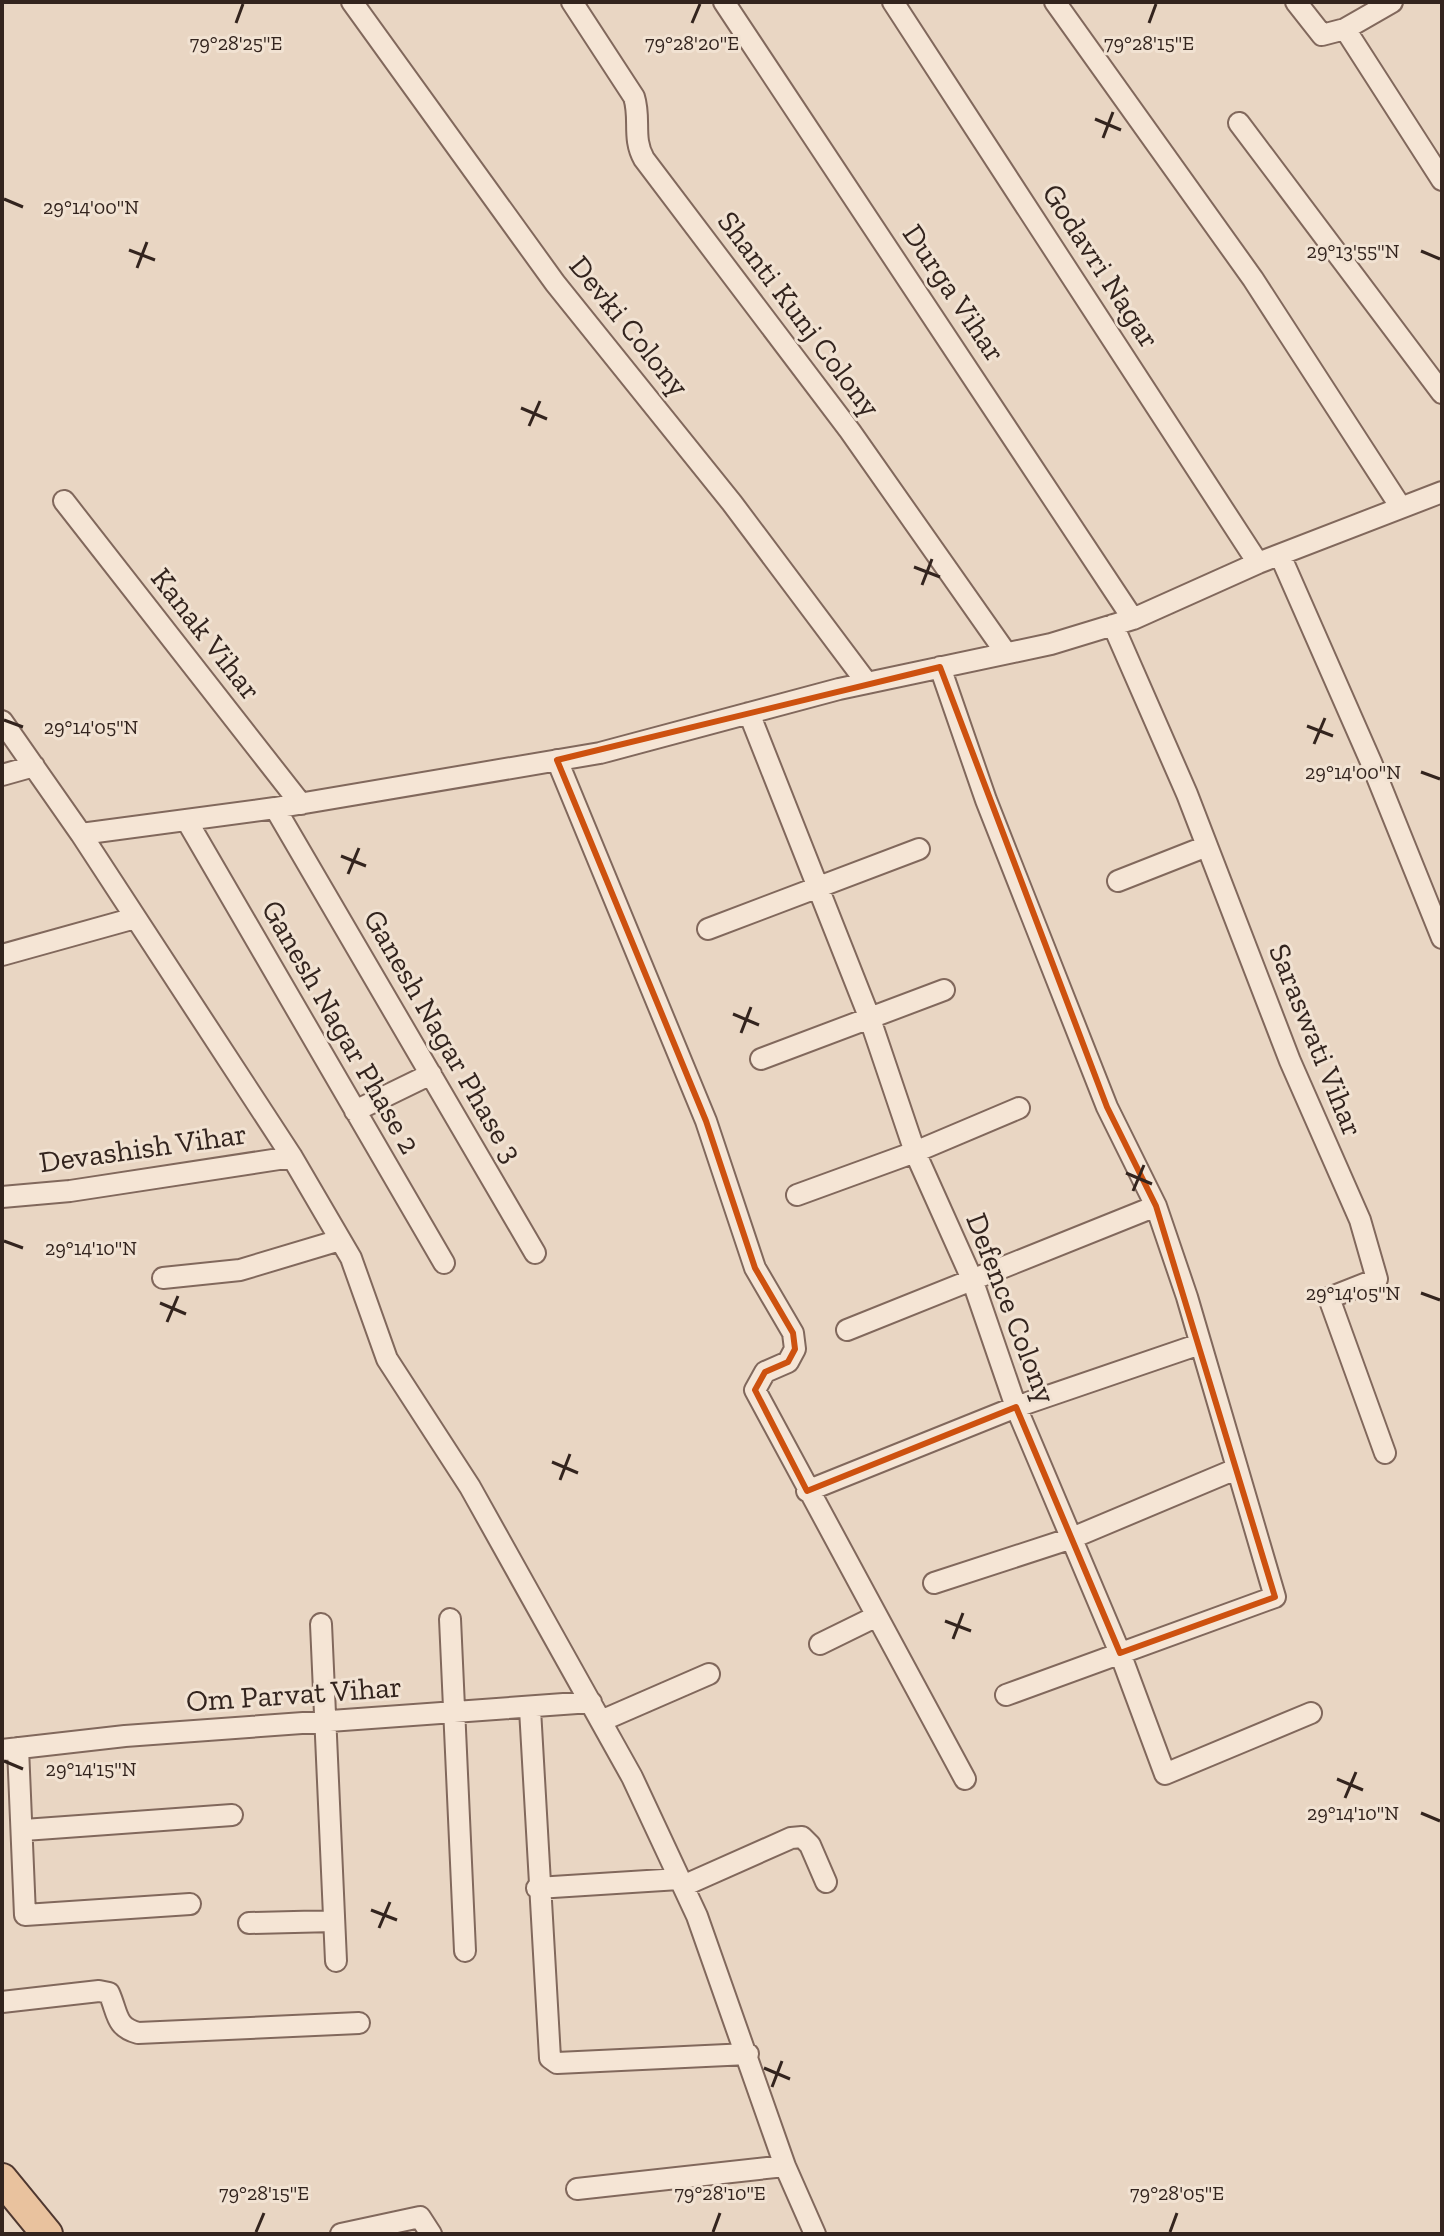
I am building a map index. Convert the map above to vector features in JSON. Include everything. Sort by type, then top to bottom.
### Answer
[{"type":"main road","points":[[2,2179],[47,2234]]},
{"type":"street","name":"Devki Colony","points":[[352,2],[555,283],[732,503],[867,683]]},
{"type":"street","name":"Shanti Kunj Colony","points":[[572,2],[634,97],[637,107],[634,136],[644,159],[850,431],[1006,653]]},
{"type":"street","name":"Durga Vihar","points":[[724,2],[1123,622]]},
{"type":"street","name":"Godavri Nagar","points":[[893,2],[1258,563]]},
{"type":"street","points":[[1055,2],[1253,279],[1400,506]]},
{"type":"street","points":[[1296,2],[1322,35],[1345,29],[1392,2]]},
{"type":"street","points":[[1345,29],[1442,180]]},
{"type":"street","points":[[1239,123],[1442,393]]},
{"type":"street","points":[[81,834],[301,804],[600,753],[867,683],[1006,653],[1123,622],[1258,563],[1442,492]]},
{"type":"street","name":"Kanak Vihar","points":[[64,501],[301,804]]},
{"type":"street","points":[[1280,555],[1371,762],[1442,938]]},
{"type":"street","name":"Saraswati Vihar","points":[[1123,622],[1290,1061],[1360,1220],[1377,1279],[1329,1298],[1385,1453]]},
{"type":"street","points":[[940,667],[986,800],[1107,1107],[1156,1206],[1275,1597],[1006,1695]]},
{"type":"street","name":"Defence Colony","points":[[749,713],[816,889],[870,1019],[915,1152],[972,1279],[1016,1407],[1120,1653],[1165,1774],[1311,1713]]},
{"type":"street","points":[[2,721],[81,834],[292,1157],[351,1258],[387,1359],[470,1487],[591,1702],[660,1833],[748,2054],[785,2166],[815,2234]]},
{"type":"street","points":[[557,760],[706,1121],[755,1268],[793,1333],[795,1349],[788,1362],[765,1372],[755,1390],[965,1779]]},
{"type":"street","points":[[2,775],[34,766]]},
{"type":"street","name":"Ganesh Nagar Phase 3","points":[[275,808],[535,1253]]},
{"type":"street","name":"Ganesh Nagar Phase 2","points":[[187,821],[444,1263]]},
{"type":"street","points":[[1118,881],[1207,846]]},
{"type":"street","points":[[708,929],[919,849]]},
{"type":"street","points":[[2,955],[135,918]]},
{"type":"street","points":[[761,1059],[944,990]]},
{"type":"street","points":[[355,1111],[431,1074]]},
{"type":"street","points":[[797,1195],[915,1152],[1019,1108]]},
{"type":"street","name":"Devashish Vihar","points":[[2,1197],[70,1191],[292,1157]]},
{"type":"street","points":[[847,1330],[1156,1206]]},
{"type":"street","points":[[163,1278],[240,1270],[340,1240]]},
{"type":"street","points":[[807,1491],[1016,1407],[1200,1344]]},
{"type":"street","points":[[934,1583],[1072,1538],[1236,1469]]},
{"type":"street","points":[[820,1644],[875,1617]]},
{"type":"street","points":[[450,1619],[465,1951]]},
{"type":"street","points":[[321,1624],[336,1961]]},
{"type":"street","points":[[601,1721],[709,1674]]},
{"type":"street","name":"Om Parvat Vihar","points":[[10,1749],[591,1702]]},
{"type":"street","points":[[530,1709],[537,1888],[550,2058],[557,2063],[748,2054]]},
{"type":"street","points":[[10,1749],[24,1830],[25,1915],[190,1904]]},
{"type":"street","points":[[24,1830],[232,1815]]},
{"type":"street","points":[[537,1888],[681,1883],[791,1838],[802,1837],[810,1845],[826,1882]]},
{"type":"street","points":[[249,1923],[334,1921]]},
{"type":"street","points":[[2,2002],[99,1991],[109,1993],[118,2022],[124,2029],[138,2033],[359,2023]]},
{"type":"street","points":[[577,2189],[785,2166]]},
{"type":"street","points":[[341,2234],[420,2217],[431,2234]]},
{"type":"highlighted area","points":[[940,667],[1107,1107],[1156,1206],[1275,1597],[1120,1653],[1016,1407],[807,1491],[755,1390],[765,1372],[788,1362],[795,1349],[793,1333],[755,1268],[706,1121],[557,760]]}]
